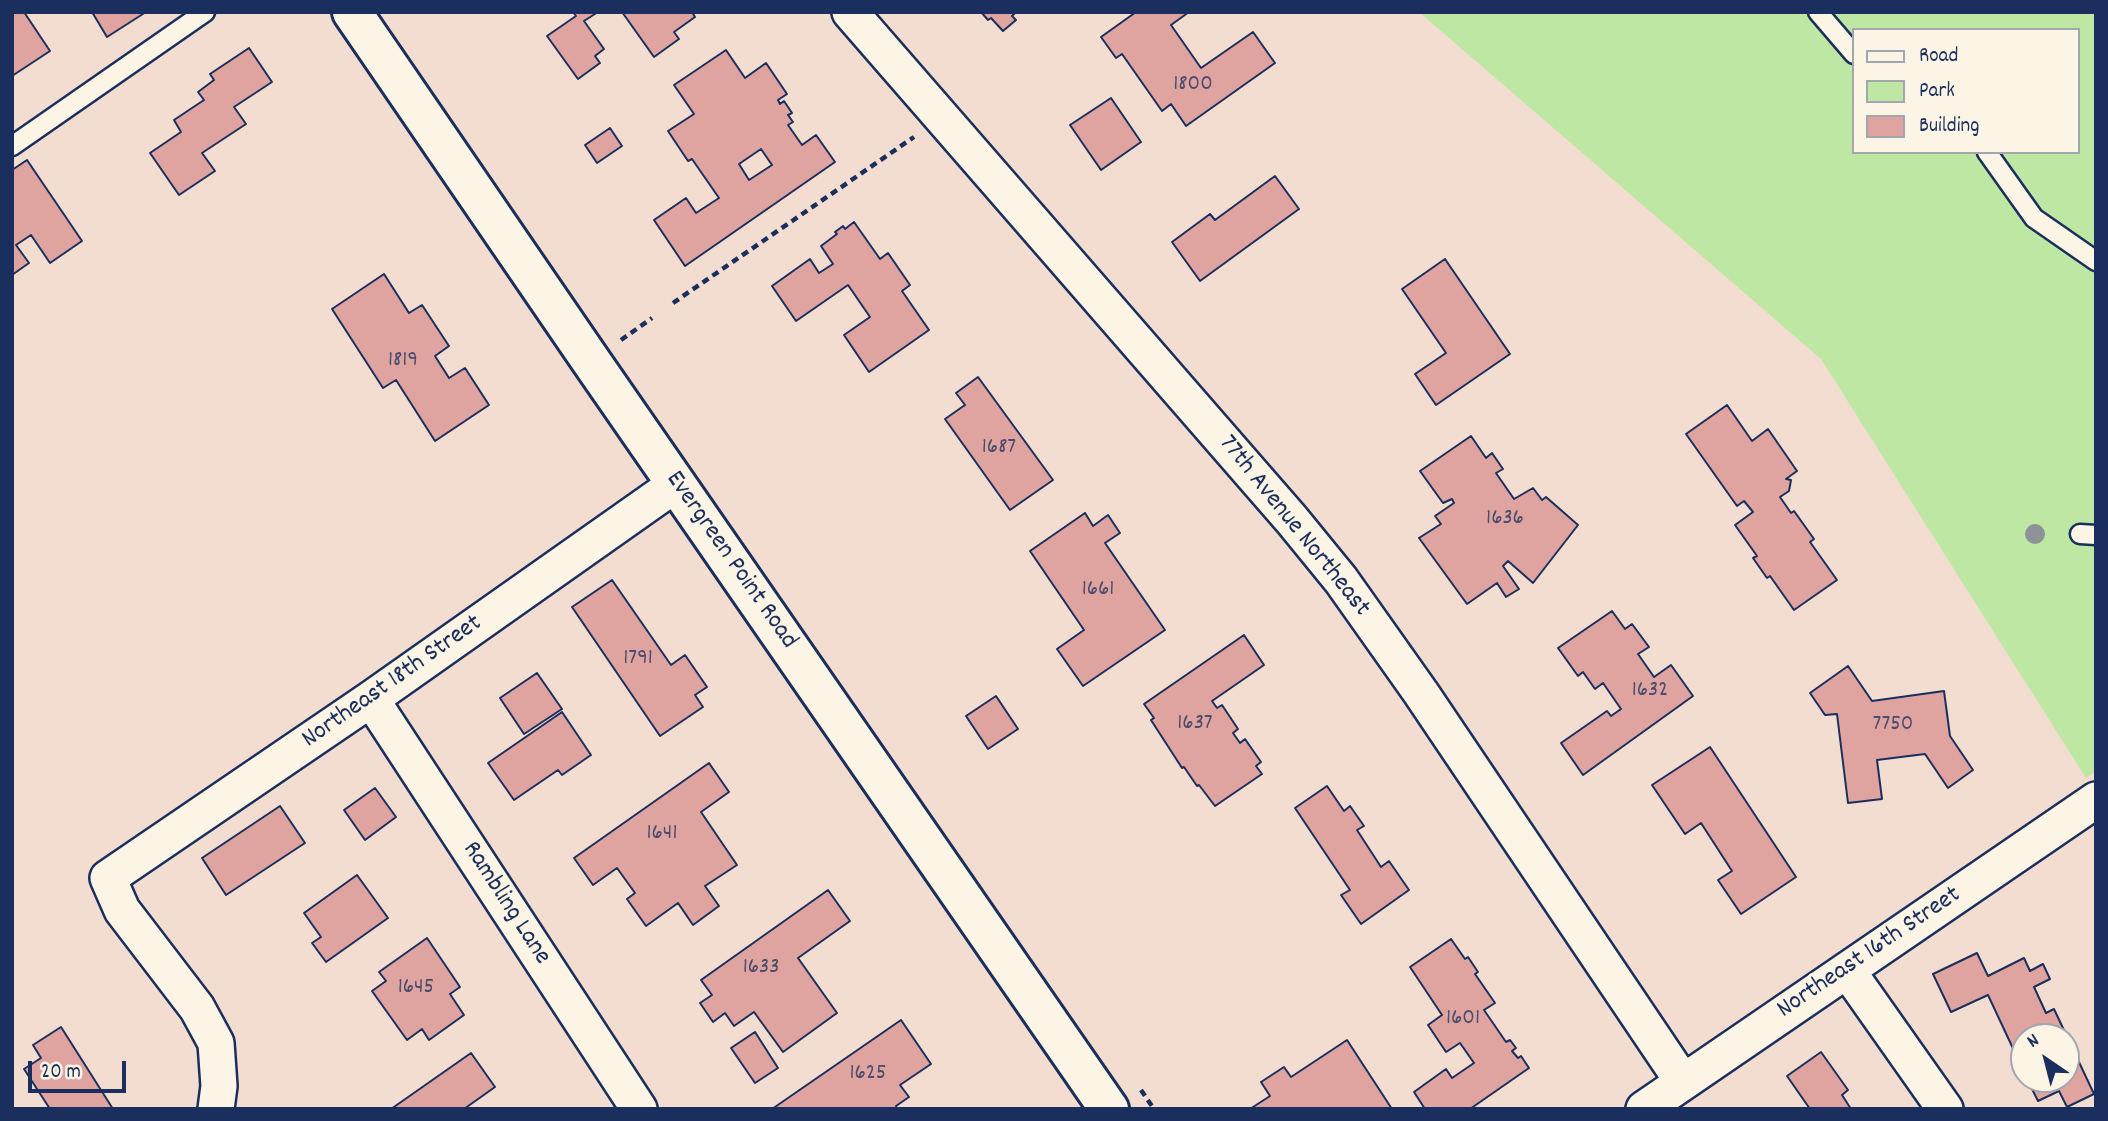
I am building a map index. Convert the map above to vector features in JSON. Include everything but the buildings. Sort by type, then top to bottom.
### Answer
[{"type":"street","name":"Evergreen Point Road","points":[[352,12],[1110,1109]]},
{"type":"street","name":"77th Avenue Northeast","points":[[850,12],[1292,520],[1341,580],[1421,693],[1683,1082]]},
{"type":"street","name":"Northeast 18th Street","points":[[216,1109],[219,1086],[215,1043],[197,1008],[122,910],[108,878],[371,699],[676,484]]},
{"type":"street","name":"Rambling Lane","points":[[371,699],[639,1109]]},
{"type":"street","name":"Northeast 16th Street","points":[[1644,1109],[2096,800]]},
{"type":"street","points":[[1847,970],[1945,1109]]},
{"type":"lane","points":[[12,146],[205,12]]},
{"type":"lane","points":[[1818,12],[1853,53]]},
{"type":"lane","points":[[1988,154],[2034,218],[2096,261]]},
{"type":"path","points":[[673,303],[942,117]]},
{"type":"path","points":[[621,340],[652,318]]},
{"type":"green space","points":[[1419,12],[2096,12],[2096,771],[2086,778],[1821,359]]}]
